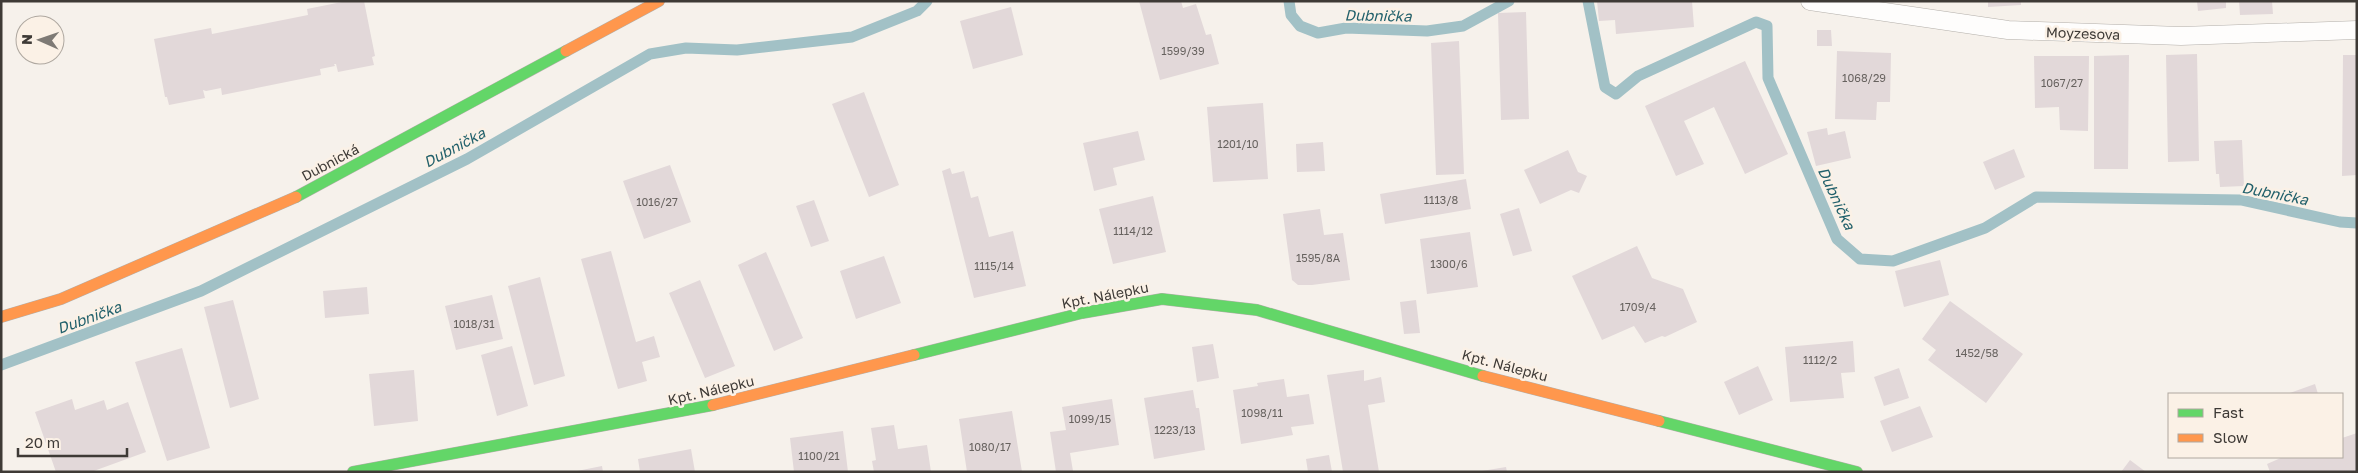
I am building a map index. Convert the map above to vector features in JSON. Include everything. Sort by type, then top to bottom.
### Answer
[{"type":"street","name":"Dubnická","points":[[1,317],[61,299],[303,194],[659,1]]},
{"type":"street","name":"Kpt. Nálepku","points":[[353,472],[702,408],[1082,313],[1162,299],[1257,310],[1480,374],[1857,472]]},
{"type":"lane","name":"Moyzesova","points":[[1810,1],[2008,30],[2181,36],[2357,30]]},
{"type":"building","points":[[347,1],[364,1],[375,56],[372,57],[374,65],[338,72],[336,64],[334,64],[335,66],[320,69],[321,75],[222,95],[221,88],[203,90],[205,98],[169,105],[167,97],[165,97],[154,39],[211,28],[212,34],[308,15],[307,9]]},
{"type":"building","points":[[1139,1],[1181,1],[1183,8],[1196,4],[1206,35],[1211,34],[1219,64],[1160,80]]},
{"type":"building","points":[[1597,1],[1692,1],[1694,27],[1616,34],[1615,20],[1599,21]]},
{"type":"building","points":[[1988,1],[2021,1],[2021,5],[1988,7]]},
{"type":"building","points":[[2197,1],[2226,1],[2226,8],[2198,11]]},
{"type":"building","points":[[2239,1],[2272,1],[2273,14],[2240,15]]},
{"type":"building","points":[[1011,7],[1023,55],[973,69],[960,21]]},
{"type":"building","points":[[1526,12],[1529,119],[1501,120],[1498,13]]},
{"type":"building","points":[[1817,30],[1831,30],[1832,46],[1817,46]]},
{"type":"building","points":[[1459,41],[1464,174],[1436,175],[1431,43]]},
{"type":"building","points":[[1837,51],[1891,53],[1890,102],[1877,102],[1876,120],[1835,119]]},
{"type":"building","points":[[2197,54],[2199,161],[2168,162],[2166,55]]},
{"type":"building","points":[[2129,55],[2128,169],[2094,169],[2094,56]]},
{"type":"building","points":[[2343,55],[2357,55],[2357,175],[2342,176]]},
{"type":"building","points":[[2034,56],[2089,56],[2088,131],[2060,130],[2059,107],[2035,108]]},
{"type":"building","points":[[1745,61],[1788,154],[1745,174],[1714,107],[1684,121],[1704,164],[1676,176],[1645,106]]},
{"type":"building","points":[[864,92],[899,185],[869,197],[832,104]]},
{"type":"building","points":[[1263,103],[1268,179],[1213,182],[1207,107]]},
{"type":"building","points":[[1827,128],[1828,135],[1845,131],[1851,158],[1816,166],[1807,132]]},
{"type":"building","points":[[1138,131],[1145,160],[1113,168],[1117,185],[1094,191],[1083,143]]},
{"type":"building","points":[[2242,140],[2244,186],[2220,187],[2219,174],[2216,174],[2214,141]]},
{"type":"building","points":[[1323,142],[1325,171],[1297,172],[1296,144]]},
{"type":"building","points":[[2014,149],[2025,177],[1995,190],[1983,162]]},
{"type":"building","points":[[1568,150],[1578,172],[1587,176],[1579,193],[1571,190],[1540,204],[1524,170]]},
{"type":"building","points":[[670,165],[691,222],[644,239],[623,181]]},
{"type":"building","points":[[950,168],[952,174],[964,171],[971,198],[978,196],[989,237],[1013,231],[1026,286],[974,298],[942,171]]},
{"type":"building","points":[[1466,179],[1471,209],[1385,224],[1380,194]]},
{"type":"building","points":[[1153,196],[1166,252],[1113,264],[1099,209]]},
{"type":"building","points":[[814,200],[829,241],[811,247],[796,206]]},
{"type":"building","points":[[1519,208],[1532,251],[1513,256],[1500,214]]},
{"type":"building","points":[[1320,209],[1324,235],[1343,233],[1350,280],[1298,285],[1292,280],[1283,214]]},
{"type":"building","points":[[1470,232],[1478,287],[1427,294],[1420,239]]},
{"type":"building","points":[[1637,246],[1652,278],[1683,289],[1697,322],[1665,337],[1662,336],[1645,343],[1634,326],[1602,340],[1572,276]]},
{"type":"building","points":[[611,251],[636,342],[654,336],[660,357],[642,362],[647,381],[618,389],[581,259]]},
{"type":"building","points":[[766,252],[803,338],[774,351],[738,265]]},
{"type":"building","points":[[884,256],[901,303],[856,319],[840,271]]},
{"type":"building","points":[[1940,260],[1949,295],[1904,307],[1895,271]]},
{"type":"building","points":[[540,277],[565,376],[534,385],[508,286]]},
{"type":"building","points":[[700,280],[735,366],[705,378],[669,293]]},
{"type":"building","points":[[367,287],[369,314],[325,318],[323,291]]},
{"type":"building","points":[[492,295],[503,339],[456,350],[445,306]]},
{"type":"building","points":[[233,300],[259,399],[230,408],[204,307]]},
{"type":"building","points":[[1416,300],[1420,333],[1404,334],[1400,302]]},
{"type":"building","points":[[1950,301],[2023,354],[1986,403],[1928,360],[1936,350],[1922,339]]},
{"type":"building","points":[[1853,341],[1855,372],[1841,373],[1844,398],[1790,402],[1785,347]]},
{"type":"building","points":[[1213,344],[1219,378],[1197,382],[1192,347]]},
{"type":"building","points":[[512,346],[528,406],[497,416],[481,355]]},
{"type":"building","points":[[182,348],[210,448],[167,461],[135,362]]},
{"type":"building","points":[[1758,366],[1773,400],[1739,415],[1724,382]]},
{"type":"building","points":[[1899,368],[1909,398],[1884,406],[1874,377]]},
{"type":"building","points":[[414,370],[418,421],[374,426],[369,374]]},
{"type":"building","points":[[1364,370],[1364,381],[1381,377],[1385,402],[1368,405],[1379,472],[1343,472],[1327,375]]},
{"type":"building","points":[[1284,379],[1287,397],[1309,394],[1314,424],[1291,427],[1293,435],[1241,444],[1233,390],[1258,386],[1257,383]]},
{"type":"building","points":[[2315,384],[2318,393],[2290,393]]},
{"type":"building","points":[[1193,390],[1196,408],[1199,408],[1205,450],[1154,459],[1144,398]]},
{"type":"building","points":[[72,399],[75,410],[104,400],[107,410],[128,402],[146,452],[91,472],[56,472],[35,412]]},
{"type":"building","points":[[1112,399],[1119,445],[1070,453],[1073,471],[1056,472],[1050,432],[1066,430],[1062,407]]},
{"type":"building","points":[[1920,406],[1933,437],[1892,452],[1880,421]]},
{"type":"building","points":[[1012,411],[1022,472],[967,472],[959,419]]},
{"type":"building","points":[[894,425],[898,449],[927,445],[931,472],[874,472],[872,461],[876,460],[871,428]]},
{"type":"building","points":[[843,431],[848,472],[794,472],[790,438]]},
{"type":"building","points":[[2357,433],[2357,472],[2270,472],[2267,464],[2281,458],[2343,458],[2343,438]]},
{"type":"building","points":[[691,449],[695,472],[640,472],[638,459]]},
{"type":"building","points":[[1329,455],[1332,472],[1308,472],[1306,459]]},
{"type":"building","points":[[2130,460],[2146,472],[2121,472]]},
{"type":"building","points":[[602,466],[603,472],[577,472],[577,471]]},
{"type":"building","points":[[1506,467],[1507,472],[1482,472],[1482,471]]},
{"type":"waterway","name":"Dubnička","points":[[1,365],[201,291],[467,159],[650,54],[686,48],[737,50],[852,37],[917,11],[927,1]]},
{"type":"waterway","name":"Dubnička","points":[[1289,1],[1291,15],[1300,26],[1318,33],[1346,28],[1427,31],[1463,26],[1509,1]]},
{"type":"waterway","name":"Dubnička","points":[[1588,1],[1605,87],[1616,94],[1638,76],[1756,22],[1767,26],[1768,78],[1837,239],[1860,259],[1893,261],[1985,228],[2036,197],[2241,200],[2340,222],[2357,223]]},
{"type":"traffic: fast","points":[[296,197],[566,51]]},
{"type":"traffic: fast","points":[[914,355],[1082,313],[1162,299],[1257,310],[1483,376]]},
{"type":"traffic: fast","points":[[353,472],[713,405]]},
{"type":"traffic: fast","points":[[1659,421],[1857,472]]},
{"type":"traffic: slow","points":[[566,51],[659,1]]},
{"type":"traffic: slow","points":[[1,317],[61,299],[296,197]]},
{"type":"traffic: slow","points":[[713,405],[914,355]]},
{"type":"traffic: slow","points":[[1483,376],[1659,421]]}]
